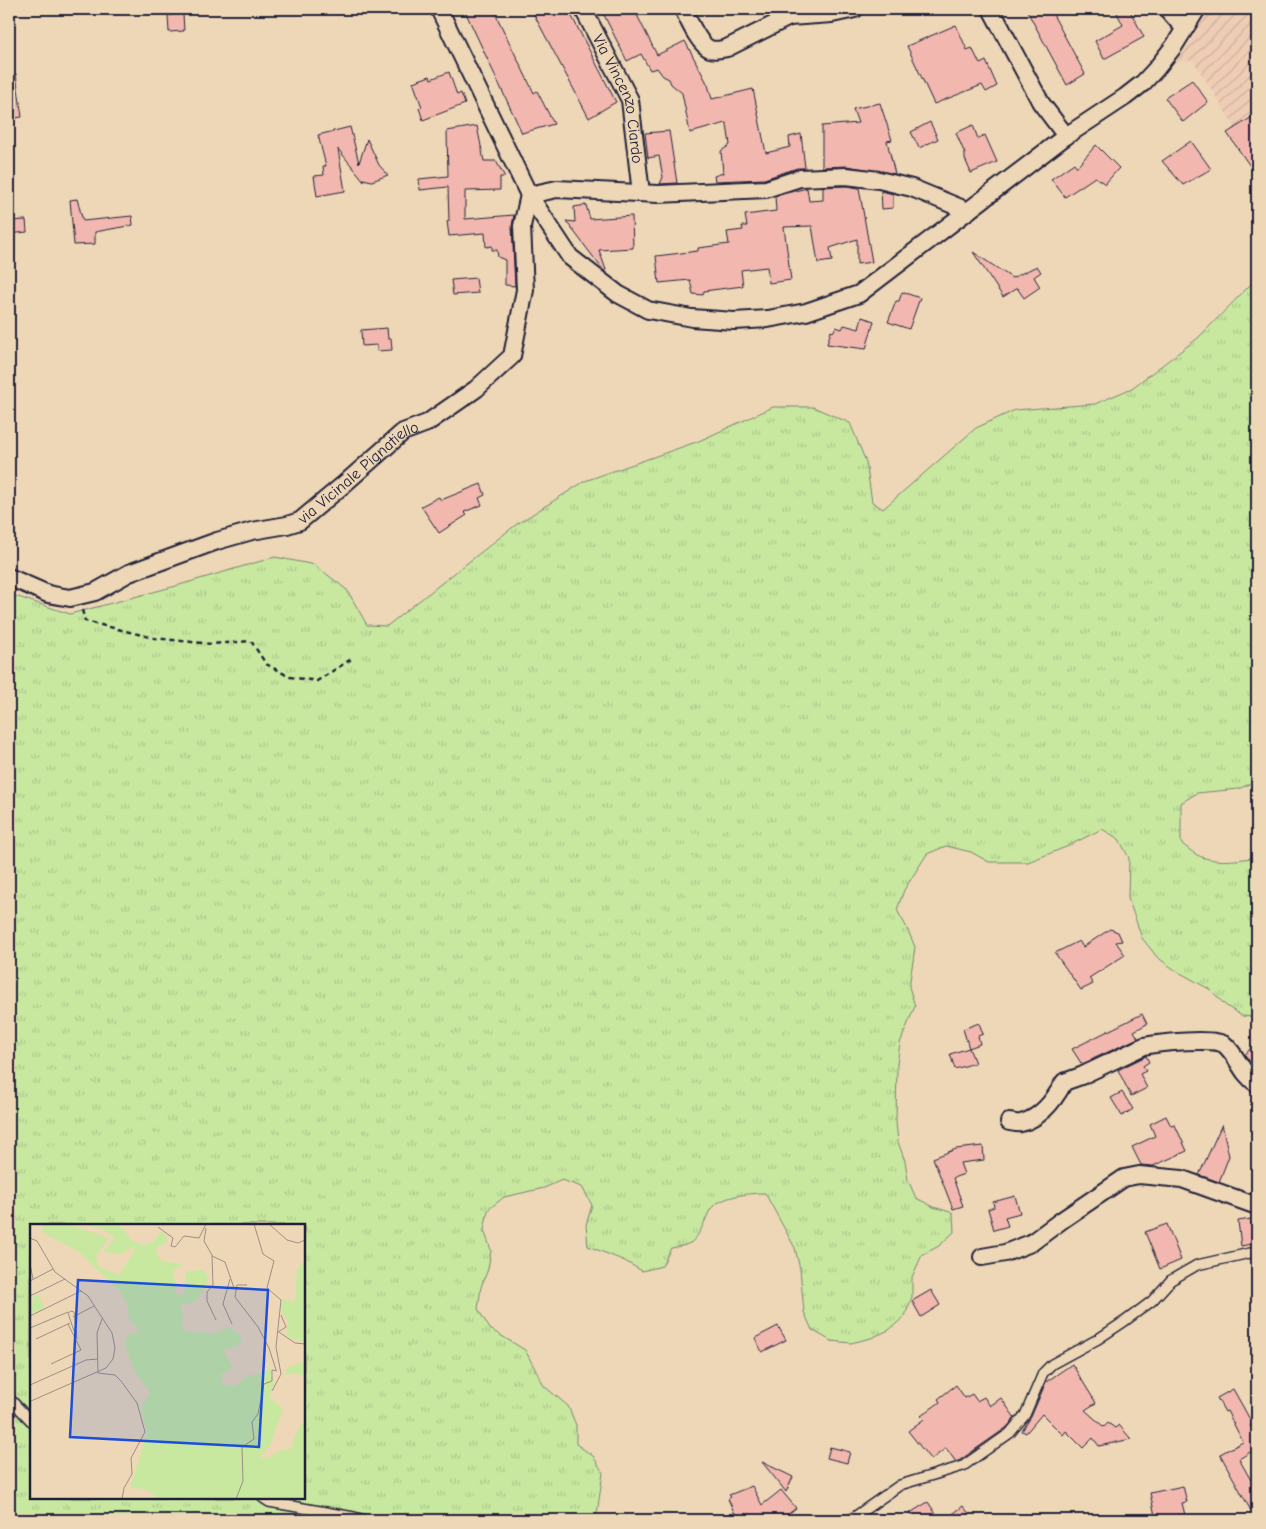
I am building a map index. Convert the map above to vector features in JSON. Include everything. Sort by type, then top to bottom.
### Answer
[{"type":"street","points":[[439,9],[529,195],[570,257],[618,294],[648,310],[692,318],[734,321],[806,312],[859,294],[1066,136],[1125,97],[1143,82],[1174,46],[1197,9]]},
{"type":"street","name":"Via Vincenzo Ciardo","points":[[583,9],[630,100],[641,193]]},
{"type":"street","points":[[683,9],[703,44],[710,49],[718,50],[726,48],[796,13],[832,14],[855,9]]},
{"type":"street","points":[[991,9],[1042,103],[1066,136]]},
{"type":"street","points":[[1167,9],[1184,28]]},
{"type":"street","points":[[529,195],[557,189],[658,194],[766,189],[800,178],[846,176],[879,180],[912,188],[968,212]]},
{"type":"street","name":"via Vicinale Pignatiello","points":[[9,577],[48,594],[70,598],[95,592],[129,573],[217,540],[252,531],[287,526],[300,521],[402,432],[427,423],[476,389],[512,356],[526,290],[522,226],[529,195]]},
{"type":"street","points":[[1009,1122],[1020,1123],[1038,1114],[1056,1096],[1064,1082],[1081,1076],[1144,1046],[1155,1044],[1214,1042],[1224,1044],[1244,1072],[1257,1084]]},
{"type":"street","points":[[982,1257],[1005,1254],[1031,1243],[1116,1182],[1139,1175],[1182,1179],[1257,1206]]},
{"type":"lane","points":[[850,1520],[900,1485],[963,1466],[997,1443],[1010,1433],[1025,1415],[1043,1373],[1052,1364],[1098,1339],[1125,1321],[1152,1301],[1171,1280],[1197,1265],[1250,1253],[1257,1255]]},
{"type":"lane","points":[[9,1398],[30,1419]]},
{"type":"lane","points":[[264,1499],[268,1502],[365,1520]]},
{"type":"path","points":[[78,596],[85,621],[154,638],[211,644],[251,641],[266,664],[290,677],[317,681],[353,658]]},
{"type":"shaded area","points":[[1210,9],[1257,9],[1257,163],[1193,60],[1176,62]]},
{"type":"green space","points":[[1257,278],[1257,781],[1238,789],[1197,793],[1181,803],[1181,843],[1197,855],[1212,860],[1227,861],[1257,857],[1257,1017],[1242,1016],[1225,1005],[1211,990],[1175,970],[1157,957],[1142,938],[1128,898],[1129,858],[1119,839],[1102,829],[1066,847],[1028,862],[989,862],[971,852],[946,846],[927,854],[904,890],[897,910],[915,947],[909,987],[915,1006],[900,1043],[897,1064],[896,1122],[898,1142],[905,1161],[908,1180],[916,1198],[934,1207],[953,1213],[954,1232],[939,1246],[922,1255],[912,1277],[912,1297],[905,1316],[889,1330],[871,1338],[851,1343],[831,1341],[812,1330],[804,1312],[800,1269],[795,1248],[765,1193],[743,1195],[720,1201],[710,1210],[694,1240],[686,1245],[671,1248],[662,1266],[642,1271],[625,1261],[588,1246],[586,1225],[592,1205],[582,1187],[562,1180],[544,1188],[504,1197],[488,1210],[484,1230],[491,1250],[488,1269],[481,1287],[478,1309],[490,1329],[525,1350],[544,1386],[568,1406],[576,1425],[576,1444],[593,1456],[603,1473],[596,1520],[9,1520],[9,594],[70,614],[275,557],[315,565],[347,590],[367,625],[387,626],[517,524],[585,481],[699,441],[773,407],[813,407],[850,423],[866,462],[872,502],[883,509],[976,428],[1015,410],[1095,404],[1132,388],[1198,338]]},
{"type":"building","points":[[464,9],[493,9],[534,93],[537,91],[554,124],[522,133]]},
{"type":"building","points":[[531,9],[568,9],[616,102],[589,118]]},
{"type":"building","points":[[601,9],[634,9],[657,55],[685,41],[708,85],[712,99],[753,89],[766,153],[790,147],[789,137],[801,134],[805,168],[797,168],[764,179],[715,181],[714,176],[723,173],[721,151],[730,145],[726,123],[690,133],[682,93],[657,68],[650,70],[641,54],[627,61]]},
{"type":"building","points":[[1026,9],[1050,9],[1085,74],[1067,85]]},
{"type":"building","points":[[1115,9],[1129,9],[1144,37],[1104,59],[1095,41],[1123,25]]},
{"type":"building","points":[[183,14],[184,31],[169,32],[168,15]]},
{"type":"building","points":[[956,25],[967,50],[972,48],[980,64],[986,61],[997,86],[986,92],[982,85],[934,104],[907,46]]},
{"type":"building","points":[[449,72],[457,95],[461,93],[465,104],[423,120],[419,108],[422,107],[413,82],[430,76],[431,79]]},
{"type":"building","points":[[16,74],[22,117],[9,119],[9,75]]},
{"type":"building","points":[[1192,80],[1208,102],[1183,122],[1165,98]]},
{"type":"building","points":[[880,103],[892,140],[887,141],[895,174],[847,166],[822,167],[822,126],[858,123],[853,109]]},
{"type":"building","points":[[1257,114],[1257,176],[1227,133]]},
{"type":"building","points":[[930,122],[938,139],[919,148],[911,132]]},
{"type":"building","points":[[973,125],[978,139],[985,135],[997,162],[971,173],[956,133]]},
{"type":"building","points":[[477,126],[484,161],[496,161],[505,177],[500,177],[500,190],[465,191],[465,219],[514,215],[512,226],[515,286],[505,285],[505,260],[498,257],[497,250],[492,250],[492,246],[486,247],[485,233],[449,236],[447,221],[449,221],[448,187],[420,190],[419,179],[448,176],[447,131]]},
{"type":"building","points":[[350,127],[359,163],[367,139],[379,165],[388,175],[372,181],[363,179],[364,181],[338,149],[345,191],[317,196],[314,176],[324,175],[323,166],[326,166],[318,135]]},
{"type":"building","points":[[669,131],[677,183],[660,184],[663,177],[659,156],[648,158],[645,133]]},
{"type":"building","points":[[1191,141],[1211,169],[1183,185],[1162,161]]},
{"type":"building","points":[[1096,145],[1119,168],[1105,184],[1095,177],[1065,197],[1051,179],[1074,163],[1077,167]]},
{"type":"building","points":[[846,186],[859,188],[872,262],[857,264],[857,239],[830,248],[832,261],[818,263],[812,226],[784,227],[791,280],[769,283],[767,267],[741,270],[743,286],[704,291],[703,295],[693,294],[690,280],[659,283],[656,256],[698,251],[698,248],[729,244],[727,232],[743,230],[742,226],[747,226],[745,215],[776,211],[775,196],[807,188],[809,201],[823,200],[823,187]]},
{"type":"building","points":[[881,191],[893,194],[893,208],[882,209]]},
{"type":"building","points":[[77,199],[83,221],[132,216],[133,225],[95,232],[95,244],[74,245],[70,200]]},
{"type":"building","points":[[586,205],[590,219],[632,216],[633,248],[599,250],[606,270],[604,271],[566,221],[575,222],[574,207]]},
{"type":"building","points":[[26,220],[27,232],[9,234],[9,221]]},
{"type":"building","points":[[973,252],[1012,278],[1037,266],[1041,272],[1034,277],[1040,287],[1024,298],[1017,288],[1003,297]]},
{"type":"building","points":[[476,278],[478,293],[453,295],[451,280]]},
{"type":"building","points":[[902,292],[920,298],[909,329],[888,322],[896,301],[899,301]]},
{"type":"building","points":[[862,317],[874,321],[866,349],[827,344],[831,331],[833,332],[836,327],[842,329],[844,325],[859,329]]},
{"type":"building","points":[[387,328],[388,339],[391,338],[392,350],[377,351],[377,345],[362,346],[361,330]]},
{"type":"building","points":[[481,484],[485,495],[479,498],[482,505],[464,512],[467,515],[439,533],[421,506],[439,497],[441,500]]},
{"type":"building","points":[[1110,929],[1118,932],[1122,941],[1116,942],[1125,955],[1089,978],[1093,984],[1081,990],[1055,953],[1079,941],[1083,947]]},
{"type":"building","points":[[1142,1014],[1147,1024],[1134,1031],[1138,1038],[1082,1064],[1072,1049]]},
{"type":"building","points":[[979,1023],[983,1034],[978,1036],[980,1044],[969,1048],[963,1029]]},
{"type":"building","points":[[1257,1040],[1257,1071],[1245,1055]]},
{"type":"building","points":[[969,1048],[975,1063],[955,1069],[950,1054]]},
{"type":"building","points":[[1146,1056],[1149,1062],[1143,1066],[1146,1071],[1140,1074],[1147,1088],[1131,1096],[1118,1070]]},
{"type":"building","points":[[1122,1092],[1133,1109],[1122,1116],[1111,1098]]},
{"type":"building","points":[[1166,1116],[1171,1126],[1175,1125],[1187,1151],[1153,1166],[1141,1165],[1132,1147],[1155,1136],[1150,1124]]},
{"type":"building","points":[[1222,1124],[1229,1156],[1219,1182],[1199,1175]]},
{"type":"building","points":[[983,1146],[984,1160],[960,1163],[964,1174],[953,1178],[963,1206],[953,1209],[933,1158],[956,1149]]},
{"type":"building","points":[[1015,1196],[1020,1213],[1005,1217],[1008,1226],[994,1230],[988,1209],[994,1207],[993,1202]]},
{"type":"building","points":[[1251,1219],[1252,1228],[1257,1227],[1257,1243],[1241,1246],[1238,1221]]},
{"type":"building","points":[[1167,1224],[1181,1260],[1160,1269],[1145,1232]]},
{"type":"building","points":[[931,1290],[940,1305],[921,1317],[912,1301]]},
{"type":"building","points":[[778,1326],[786,1340],[762,1352],[755,1338]]},
{"type":"building","points":[[1072,1364],[1096,1403],[1085,1410],[1104,1427],[1108,1423],[1115,1428],[1119,1425],[1131,1439],[1099,1446],[1093,1438],[1083,1448],[1066,1431],[1063,1435],[1042,1414],[1026,1433],[1022,1431],[1031,1417],[1046,1382]]},
{"type":"building","points":[[956,1385],[965,1398],[972,1394],[977,1401],[984,1397],[990,1406],[1001,1398],[1015,1418],[1006,1428],[956,1462],[946,1448],[931,1460],[908,1431],[924,1419],[921,1416],[940,1402],[938,1399]]},
{"type":"building","points":[[1233,1389],[1252,1424],[1250,1425],[1257,1439],[1257,1448],[1239,1459],[1257,1491],[1257,1520],[1220,1454],[1243,1442],[1227,1411],[1225,1412],[1217,1398]]},
{"type":"building","points":[[830,1447],[850,1452],[847,1463],[827,1458]]},
{"type":"building","points":[[762,1462],[793,1477],[786,1492],[779,1483]]},
{"type":"building","points":[[752,1486],[762,1505],[781,1490],[796,1508],[781,1520],[740,1520],[728,1499],[731,1497],[729,1495]]},
{"type":"building","points":[[1183,1486],[1187,1502],[1182,1503],[1185,1515],[1156,1520],[1150,1493]]},
{"type":"building","points":[[928,1502],[940,1520],[915,1520],[910,1513]]},
{"type":"building","points":[[963,1506],[974,1520],[945,1520]]}]
